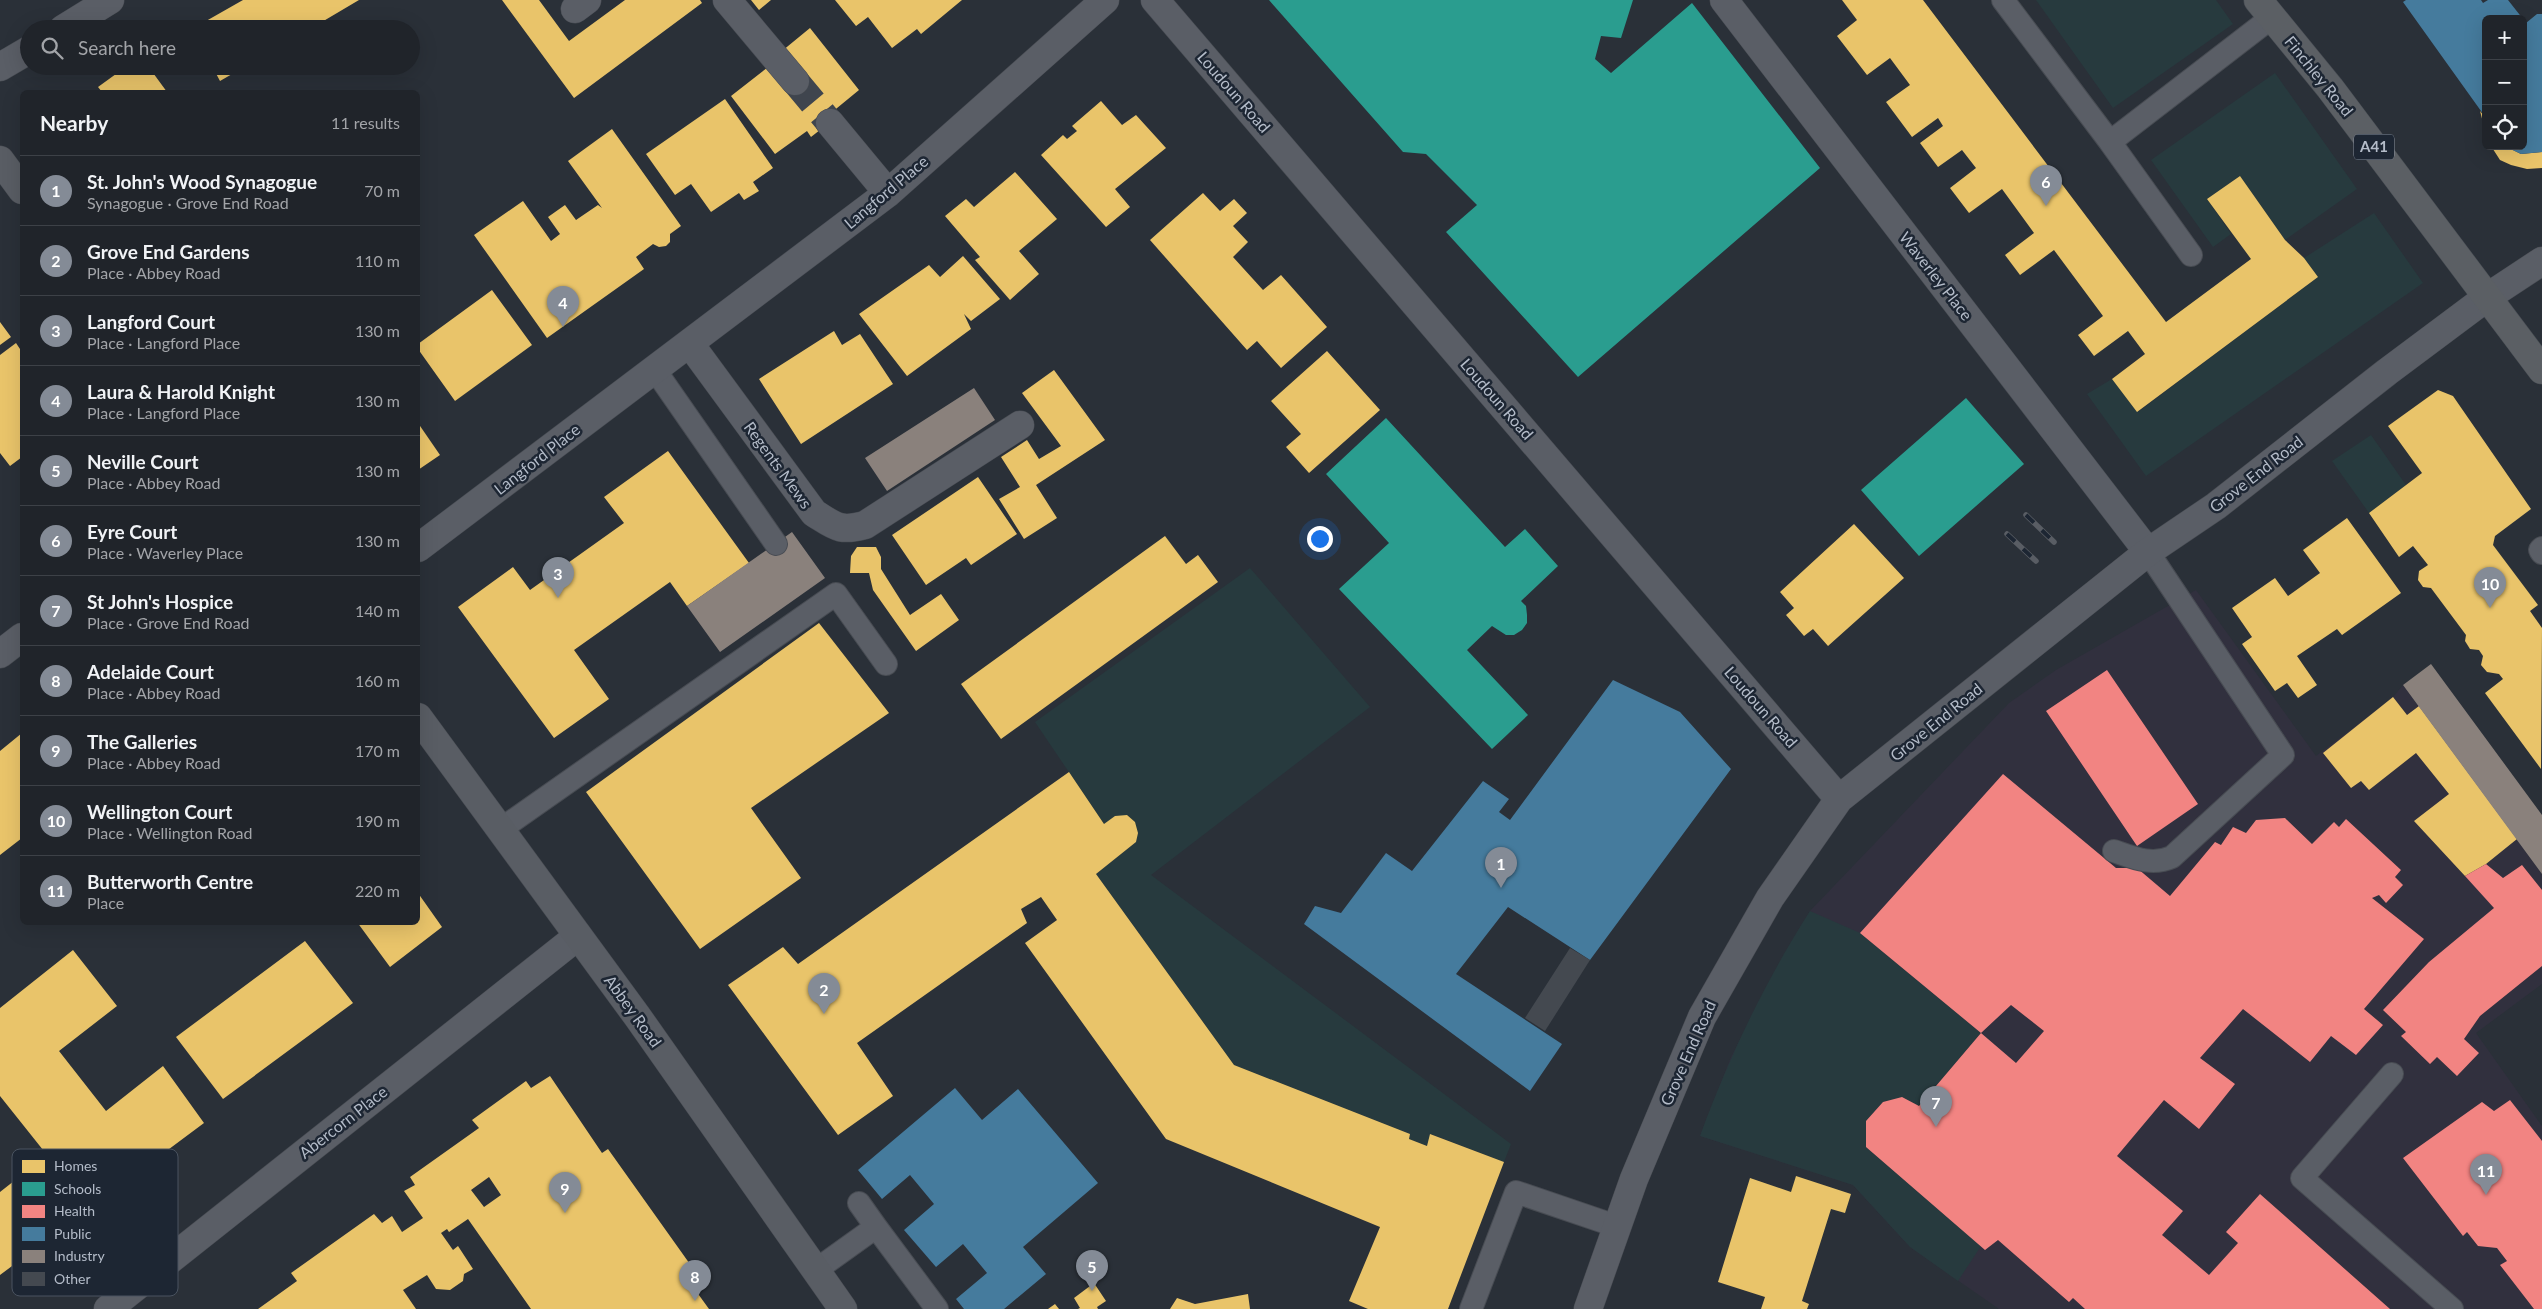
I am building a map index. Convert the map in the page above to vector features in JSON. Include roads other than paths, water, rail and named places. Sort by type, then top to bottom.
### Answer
[{"type":"highway","name":"Finchley Road","points":[[2265,9],[2330,88],[2486,298]]},
{"type":"highway","name":"A41","points":[[2486,298],[2542,370]]},
{"type":"main road","points":[[0,160],[20,187]]},
{"type":"main road","name":"Abbey Road","points":[[420,720],[501,828],[843,1309]]},
{"type":"street","points":[[78,20],[110,0]]},
{"type":"street","points":[[727,0],[796,81]]},
{"type":"street","name":"Langford Place","points":[[420,546],[888,193],[1105,0]]},
{"type":"street","name":"Loudoun Road","points":[[1155,0],[1839,799]]},
{"type":"street","name":"Waverley Place","points":[[1724,0],[2148,552]]},
{"type":"street","points":[[0,67],[20,55]]},
{"type":"street","points":[[830,123],[888,193]]},
{"type":"street","name":"Grove End Road","points":[[1588,1309],[1616,1226],[1702,1017],[1770,898],[1839,799],[2148,552],[2216,506],[2387,372],[2486,298],[2542,261]]},
{"type":"street","name":"Regents Mews","points":[[690,344],[814,513],[848,530],[865,525],[1020,426]]},
{"type":"street","points":[[0,654],[20,639]]},
{"type":"street","name":"Abercorn Place","points":[[178,1253],[578,936]]},
{"type":"street","name":"Abercorn Place","points":[[108,1309],[124,1296]]},
{"type":"lane","points":[[2003,0],[2110,142],[2191,255]]},
{"type":"lane","points":[[2110,142],[2265,9]]},
{"type":"lane","points":[[655,370],[776,544]]},
{"type":"lane","points":[[2542,548],[2540,550],[2542,553]]},
{"type":"lane","points":[[2114,851],[2145,861],[2160,862],[2172,857],[2283,754],[2148,552]]},
{"type":"lane","points":[[501,828],[836,594],[886,664]]},
{"type":"lane","points":[[2392,1074],[2302,1178],[2452,1309]]},
{"type":"lane","points":[[1471,1309],[1516,1192],[1616,1226]]},
{"type":"lane","points":[[859,1203],[937,1309]]},
{"type":"lane","points":[[816,1270],[876,1227]]},
{"type":"tunnel","points":[[795,81],[830,123]]},
{"type":"railway","points":[[2026,515],[2054,542]]},
{"type":"railway","points":[[2007,534],[2036,561]]},
{"type":"place","name":"Eyre Court","points":[[2046,206]]},
{"type":"place","name":"Laura & Harold Knight","points":[[563,327]]},
{"type":"place","name":"Langford Court","points":[[558,598]]},
{"type":"place","name":"Wellington Court","points":[[2490,608]]},
{"type":"place","name":"St. John's Wood Synagogue","points":[[1501,888]]},
{"type":"place","name":"Grove End Gardens","points":[[824,1014]]},
{"type":"place","name":"St John's Hospice","points":[[1936,1127]]},
{"type":"place","name":"Butterworth Centre","points":[[2486,1195]]},
{"type":"place","name":"The Galleries","points":[[565,1213]]},
{"type":"place","name":"Neville Court","points":[[1092,1291]]},
{"type":"place","name":"Adelaide Court","points":[[695,1301]]}]
